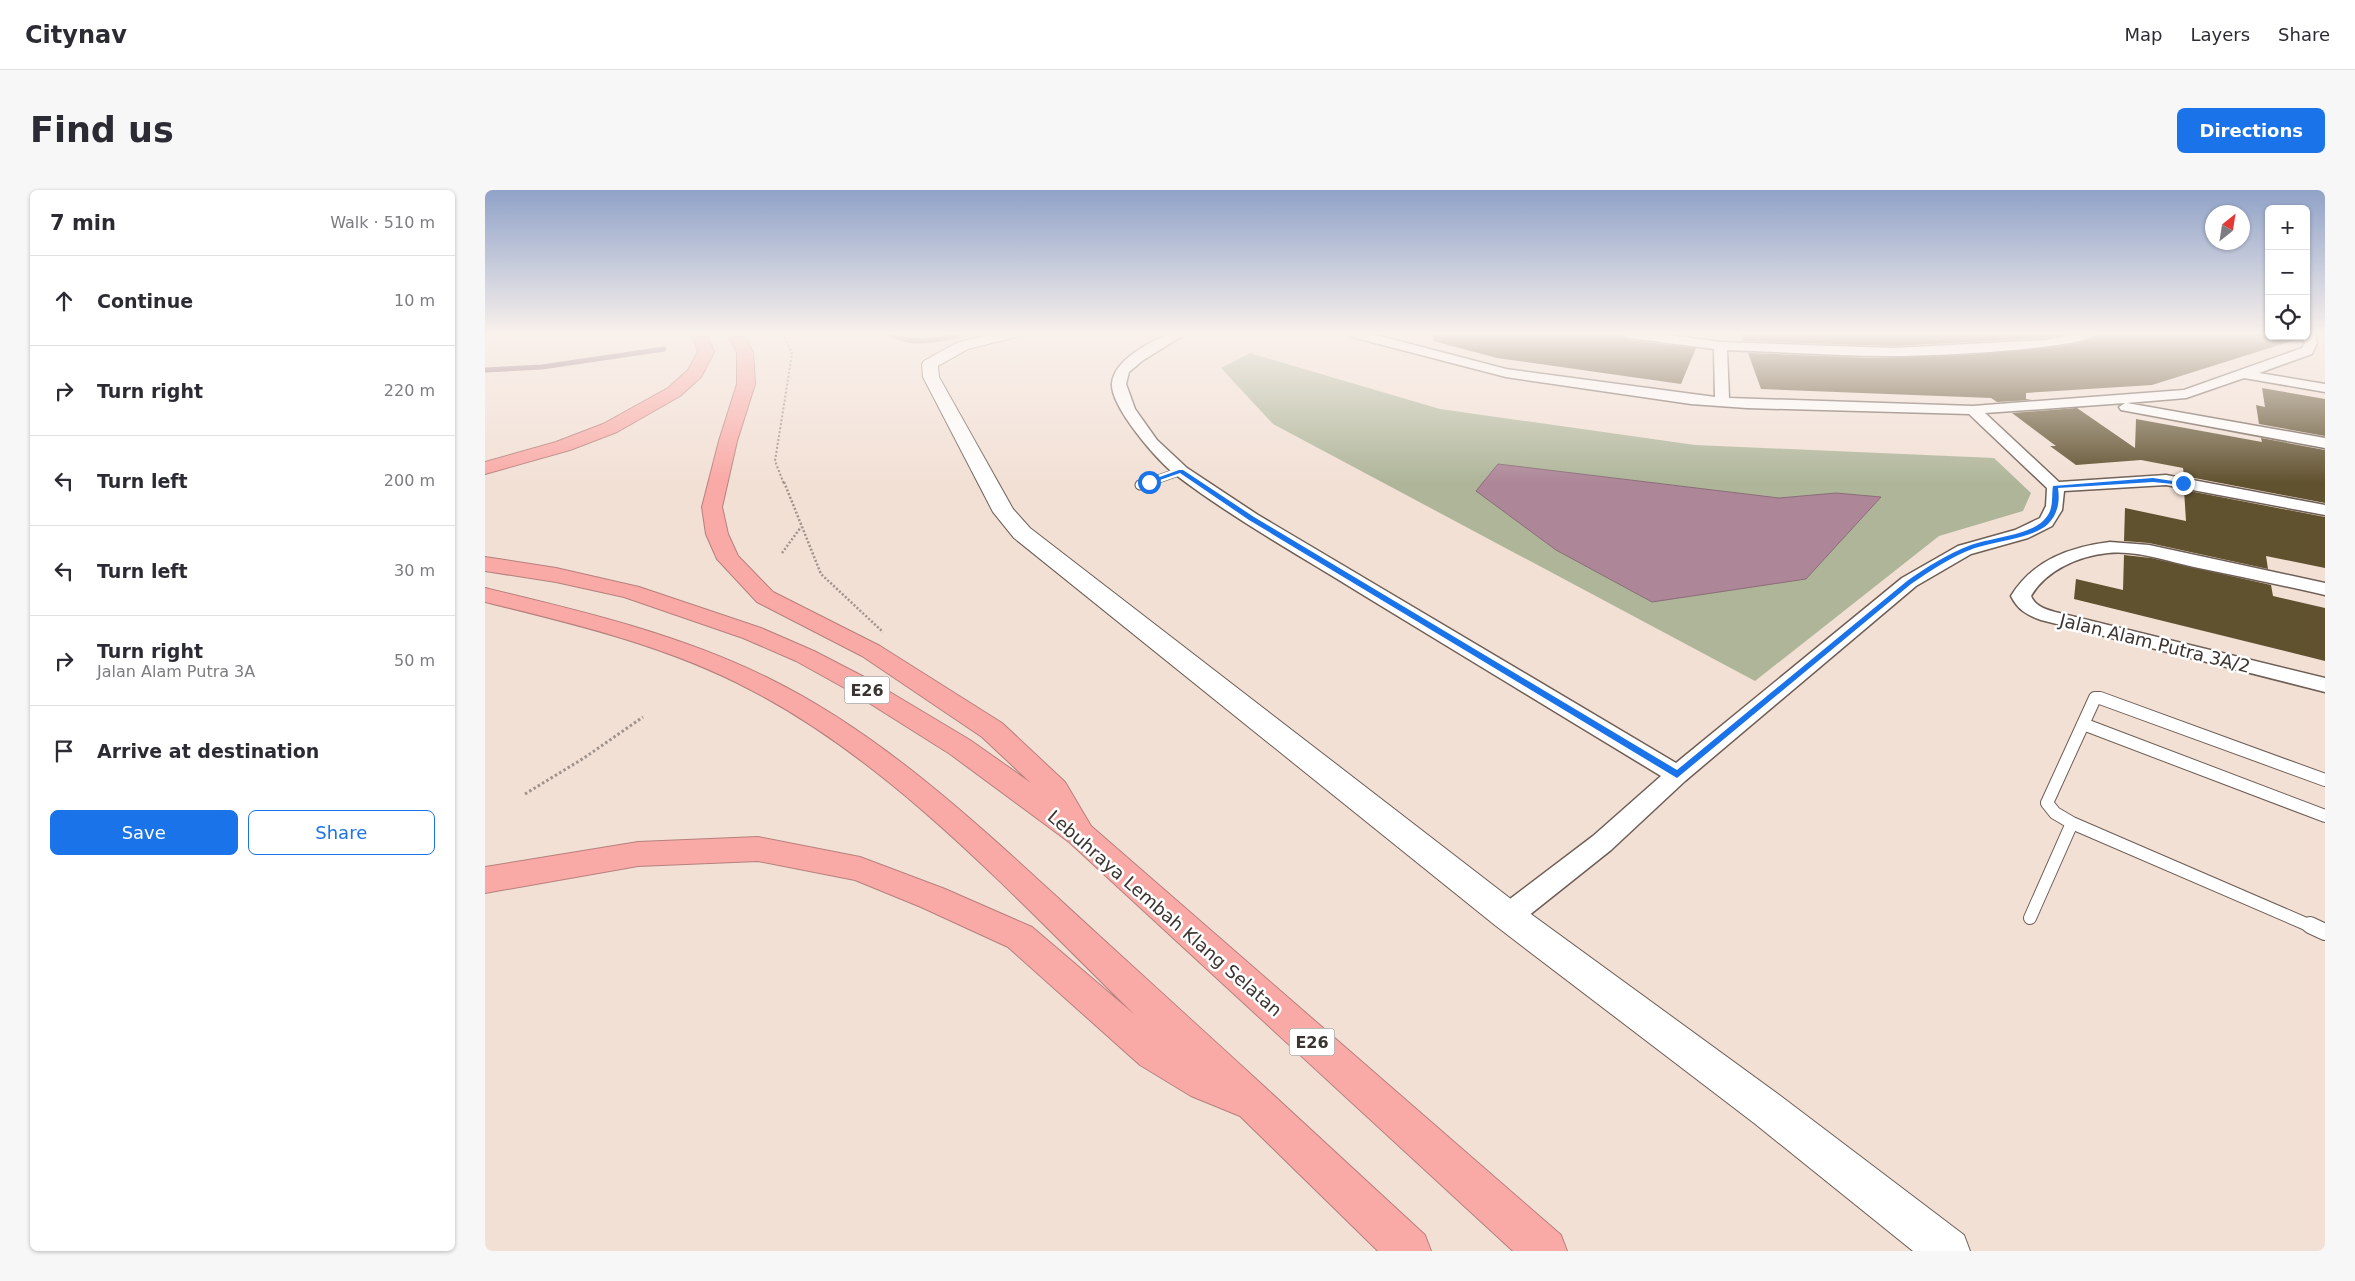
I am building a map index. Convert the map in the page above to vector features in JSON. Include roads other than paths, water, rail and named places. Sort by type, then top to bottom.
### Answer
[{"type":"highway","points":[[485,468],[563,446],[610,428],[674,392],[684,384]]},
{"type":"highway","points":[[746,384],[728,441],[712,507],[717,534],[728,560],[765,597],[871,651],[993,730],[1055,789],[1080,834]]},
{"type":"highway","name":"Lebuhraya Lembah Klang Selatan","points":[[485,564],[556,575],[631,592],[752,633],[805,656],[882,698],[961,747],[1080,834],[1545,1251]]},
{"type":"highway","name":"E26","points":[[485,595],[633,632],[707,660],[759,684],[823,720],[859,743],[907,782],[1003,868],[1261,1108],[1409,1251]]},
{"type":"highway","points":[[485,880],[638,854],[758,849],[860,868],[1020,937],[1153,1052],[1205,1083],[1261,1108]]},
{"type":"street","points":[[935,384],[1004,512],[1022,533],[1508,916],[1768,1110],[1948,1251]]},
{"type":"street","points":[[1119,384],[1128,409],[1152,443],[1181,471],[1252,519],[1677,775]]},
{"type":"street","points":[[1577,384],[1647,394],[1723,402],[1973,410],[2186,394],[2216,384]]},
{"type":"street","points":[[1722,384],[1723,402]]},
{"type":"street","points":[[2299,384],[2325,388]]},
{"type":"street","points":[[2099,401],[2325,443]]},
{"type":"street","points":[[1508,916],[1602,843],[1677,775],[1909,582],[1940,562],[1972,547],[2036,529],[2046,523],[2053,513],[2057,499],[2055,487],[1973,410]]},
{"type":"street","points":[[2055,487],[2166,480],[2325,510]]},
{"type":"street","name":"Jalan Alam Putra 3A/2","points":[[2325,589],[2122,546],[2094,549],[2037,573],[2024,588],[2021,596],[2024,604],[2033,611],[2325,685]]},
{"type":"lane","points":[[1140,485],[1181,471]]},
{"type":"lane","points":[[2325,780],[2095,698],[2047,804],[2055,813],[2072,823],[2325,932]]},
{"type":"lane","points":[[2083,724],[2325,816]]},
{"type":"lane","points":[[2030,918],[2072,823]]}]
